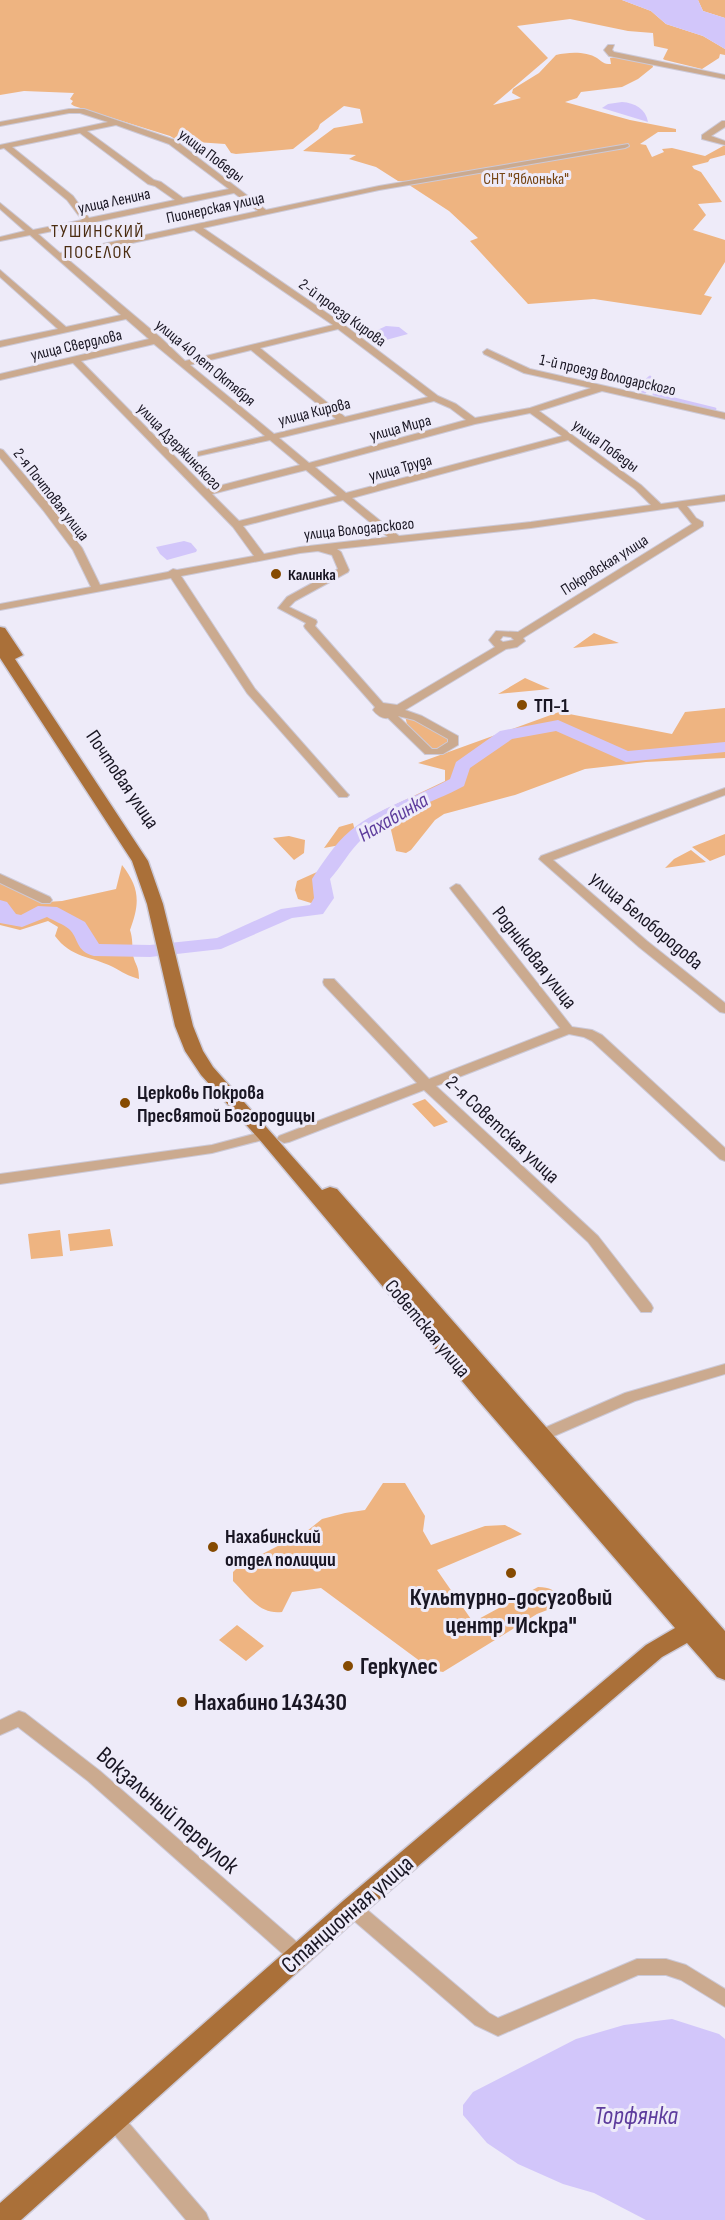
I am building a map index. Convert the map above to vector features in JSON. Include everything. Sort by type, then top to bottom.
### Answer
[{"type":"main road","name":"Почтовая улица","points":[[0,631],[152,859],[160,879],[167,936],[174,965]]},
{"type":"main road","name":"Почтовая улица","points":[[0,647],[140,861],[167,936]]},
{"type":"main road","name":"Советская улица","points":[[174,965],[205,1049],[219,1069],[284,1139],[534,1439]]},
{"type":"main road","name":"Советская улица","points":[[174,965],[184,1026],[194,1051],[214,1081],[265,1135],[534,1439],[696,1627],[725,1671]]},
{"type":"main road","name":"Советская улица","points":[[696,1627],[725,1646]]},
{"type":"main road","name":"Станционная улица","points":[[1,2220],[352,1908],[654,1651],[696,1627]]},
{"type":"street","points":[[611,47],[608,50],[612,54],[725,77]]},
{"type":"street","name":"улица Победы","points":[[0,124],[69,111],[81,111],[172,142],[264,212]]},
{"type":"street","points":[[3,147],[116,123]]},
{"type":"street","points":[[725,123],[707,135],[707,139],[725,143]]},
{"type":"street","points":[[82,132],[151,182],[158,184],[182,201]]},
{"type":"street","name":"Пионерская улица","points":[[58,256],[379,188],[625,146]]},
{"type":"street","points":[[3,147],[70,198],[87,221]]},
{"type":"street","name":"улица Ленина","points":[[0,239],[235,190]]},
{"type":"street","name":"улица 40 лет Октября","points":[[0,205],[183,364],[396,539]]},
{"type":"street","name":"2-й проезд Кирова","points":[[196,226],[340,326],[435,398],[453,406],[473,421]]},
{"type":"street","points":[[0,273],[64,330]]},
{"type":"street","points":[[0,344],[129,316]]},
{"type":"street","points":[[183,364],[340,326]]},
{"type":"street","name":"улица Свердлова","points":[[0,377],[158,340]]},
{"type":"street","points":[[253,347],[342,419]]},
{"type":"street","name":"1-й проезд Володарского","points":[[487,352],[527,371],[725,416]]},
{"type":"street","name":"улица Дзержинского","points":[[75,360],[237,525],[263,555]]},
{"type":"street","name":"улица Мира","points":[[204,493],[473,421],[532,410],[602,388]]},
{"type":"street","name":"улица Кирова","points":[[201,454],[435,398]]},
{"type":"street","name":"улица Победы","points":[[532,410],[638,487],[659,507]]},
{"type":"street","name":"улица Труда","points":[[237,525],[570,437]]},
{"type":"street","name":"2-я Почтовая улица","points":[[0,452],[47,508],[78,550],[96,587]]},
{"type":"street","name":"улица Володарского","points":[[0,607],[263,555],[531,525],[725,498]]},
{"type":"street","name":"Покровская улица","points":[[392,710],[500,644],[518,643],[520,638],[514,634],[696,522],[681,504]]},
{"type":"street","points":[[263,555],[267,558],[328,550],[336,552],[344,568],[342,573],[291,599],[283,608],[312,622],[309,626],[392,710],[429,752],[439,752],[454,743],[454,738],[418,718],[392,710]]},
{"type":"street","points":[[173,572],[252,691],[343,795]]},
{"type":"street","name":"улица Белобородова","points":[[725,791],[545,860],[643,944],[725,1009]]},
{"type":"street","points":[[0,878],[46,900]]},
{"type":"street","name":"Родниковая улица","points":[[456,888],[568,1030],[587,1033],[597,1038],[725,1156]]},
{"type":"street","name":"2-я Советская улица","points":[[329,982],[428,1085],[593,1239],[646,1308]]},
{"type":"street","points":[[284,1139],[568,1030]]},
{"type":"street","points":[[0,1179],[212,1149],[265,1135]]},
{"type":"street","points":[[534,1439],[630,1397],[725,1368]]},
{"type":"street","name":"Вокзальный переулок","points":[[0,1728],[19,1718],[102,1783],[298,1956]]},
{"type":"street","points":[[352,1908],[482,2019],[498,2027],[637,1966],[666,1967],[686,1973],[725,1999]]},
{"type":"street","points":[[114,2120],[199,2220]]},
{"type":"green space","name":"СНТ \"Яблонька\"","points":[[0,0],[622,0],[651,11],[666,24],[703,36],[725,49],[725,55],[720,54],[719,58],[702,69],[663,59],[668,49],[654,46],[653,33],[628,31],[570,19],[517,26],[548,58],[493,105],[521,98],[512,93],[513,89],[539,73],[556,55],[582,53],[608,64],[611,64],[610,58],[618,57],[652,63],[653,67],[638,79],[622,87],[581,92],[577,98],[565,102],[630,120],[676,129],[676,132],[658,132],[640,144],[646,145],[652,157],[664,152],[662,149],[672,148],[705,156],[725,145],[725,155],[692,166],[701,172],[722,202],[698,204],[706,215],[693,230],[725,240],[725,262],[704,295],[712,297],[701,315],[594,299],[528,304],[470,241],[478,238],[449,211],[403,181],[398,181],[376,167],[349,159],[356,155],[303,151],[334,128],[363,123],[360,109],[344,106],[293,149],[236,154],[231,153],[225,144],[196,142],[185,145],[170,136],[74,106],[70,99],[74,93],[24,91],[0,95]]},
{"type":"green space","points":[[698,0],[725,0],[725,18],[703,11]]},
{"type":"green space","points":[[594,633],[619,643],[573,648]]},
{"type":"green space","points":[[525,678],[550,689],[498,694]]},
{"type":"green space","points":[[725,708],[725,758],[646,762],[585,769],[515,795],[444,814],[435,820],[411,850],[406,853],[396,851],[391,830],[382,811],[445,781],[445,770],[418,763],[559,712],[672,734],[685,712]]},
{"type":"green space","points":[[405,716],[420,720],[451,737],[452,743],[438,748],[429,748],[407,724]]},
{"type":"green space","points":[[353,823],[355,831],[340,845],[324,848],[339,827]]},
{"type":"green space","points":[[725,834],[725,855],[710,861],[692,847]]},
{"type":"green space","points":[[289,836],[305,840],[304,853],[294,860],[273,838]]},
{"type":"green space","points":[[691,850],[706,862],[665,868],[674,859]]},
{"type":"green space","points":[[122,865],[135,889],[137,904],[130,930],[139,979],[68,949],[55,936],[58,927],[48,921],[20,930],[0,925],[0,879],[46,902],[62,901],[116,889]]},
{"type":"green space","points":[[317,872],[324,875],[326,883],[324,898],[311,903],[298,899],[295,890],[297,881]]},
{"type":"green space","points":[[425,1099],[448,1122],[434,1127],[412,1104]]},
{"type":"green space","points":[[110,1229],[113,1246],[70,1251],[68,1234]]},
{"type":"green space","points":[[60,1230],[63,1256],[31,1259],[28,1234]]},
{"type":"green space","points":[[383,1483],[405,1483],[425,1516],[423,1531],[431,1545],[485,1526],[505,1525],[522,1534],[437,1570],[473,1622],[538,1587],[552,1590],[562,1600],[555,1607],[537,1614],[443,1672],[432,1670],[321,1588],[292,1592],[282,1612],[274,1612],[267,1611],[255,1603],[233,1581],[233,1572],[239,1566],[307,1531],[322,1519],[365,1510]]},
{"type":"green space","points":[[237,1625],[264,1646],[246,1661],[219,1640]]},
{"type":"water","points":[[622,0],[698,0],[703,11],[725,18],[725,49],[703,36],[666,24],[651,11]]},
{"type":"water","points":[[622,102],[639,108],[647,117],[648,122],[602,108],[608,104]]},
{"type":"water","points":[[386,326],[399,327],[408,334],[375,343],[366,338],[369,334]]},
{"type":"water","points":[[184,541],[191,543],[197,550],[196,552],[167,560],[156,547]]},
{"type":"water","name":"Торфянка","points":[[672,2019],[719,2034],[725,2039],[725,2220],[646,2220],[594,2193],[563,2184],[518,2164],[487,2143],[463,2115],[463,2105],[473,2092],[576,2039],[624,2025]]},
{"type":"waterway","points":[[645,392],[637,389],[650,377]]},
{"type":"waterway","points":[[654,394],[715,409]]},
{"type":"waterway","name":"Нахабинка","points":[[0,906],[5,910],[7,919],[22,921],[38,912],[50,911],[78,926],[86,943],[94,950],[150,951],[221,943],[288,913],[316,910],[324,898],[321,879],[355,836],[400,808],[434,795],[458,782],[462,766],[506,735],[558,725],[626,757],[725,747]]},
{"type":"place","name":"Калинка","points":[[276,574]]},
{"type":"place","name":"ТП-1","points":[[522,705]]},
{"type":"place","name":"Церковь Покрова Пресвятой Богородицы","points":[[125,1103]]},
{"type":"place","name":"Нахабинский отдел полиции","points":[[213,1547]]},
{"type":"place","name":"Культурно-досуговый центр \"Искра\"","points":[[511,1573]]},
{"type":"place","name":"Геркулес","points":[[348,1666]]},
{"type":"place","name":"Нахабино 143430","points":[[182,1702]]},
{"type":"district","name":"ТУШИНСКИЙ ПОСЕЛОК","points":[[98,241]]}]
